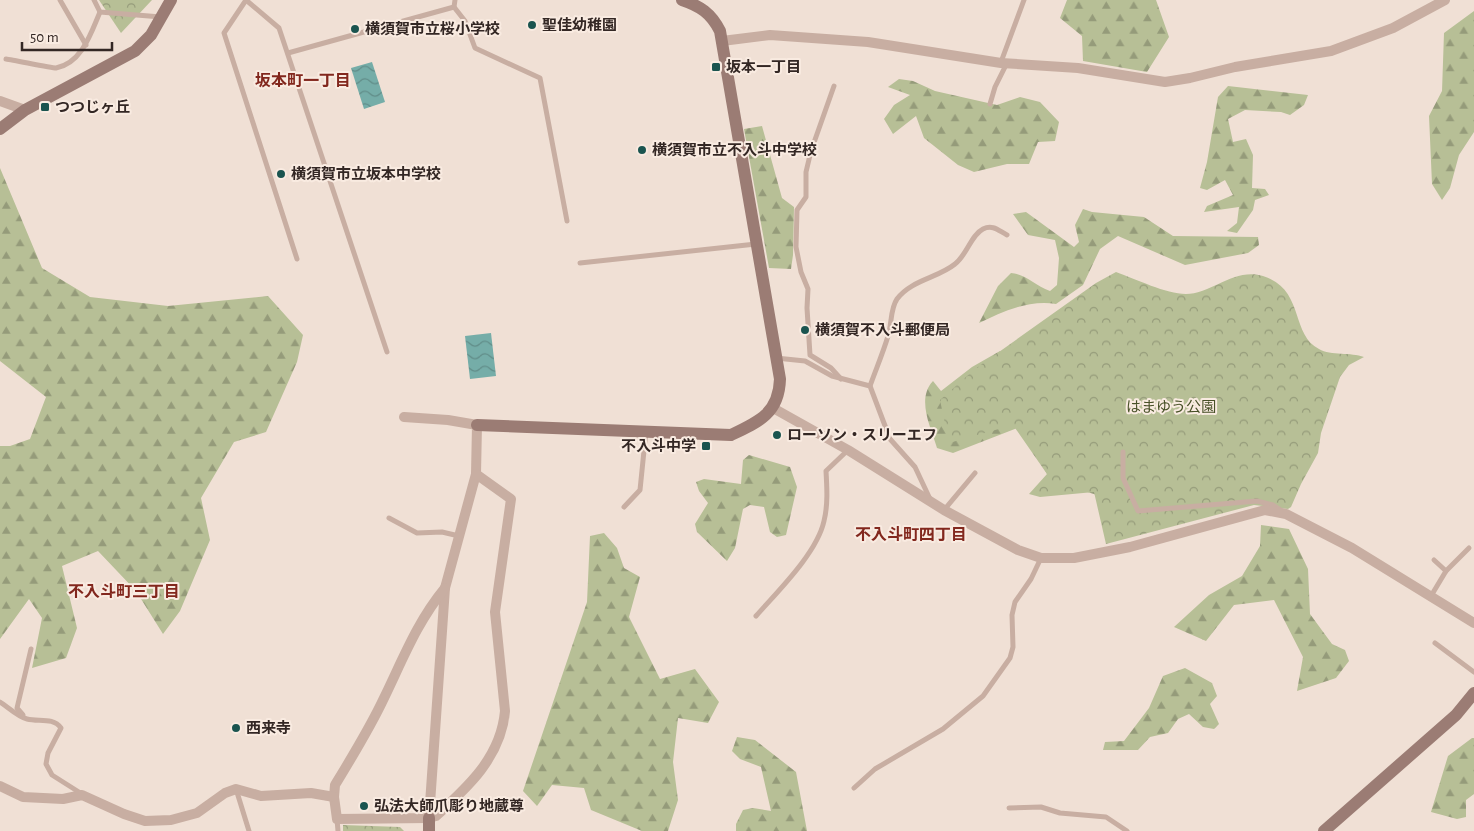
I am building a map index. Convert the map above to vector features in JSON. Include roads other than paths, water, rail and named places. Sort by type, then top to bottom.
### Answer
[{"type":"street","points":[[0,128],[25,110],[135,51],[151,35],[171,0]]},
{"type":"street","points":[[404,418],[448,420],[477,425],[731,434],[760,420],[773,408],[779,391],[776,358],[720,31],[714,18],[703,8],[682,0]]},
{"type":"street","points":[[722,41],[770,34],[868,42],[1004,63],[1078,68],[1165,82],[1235,67],[1331,51],[1393,28],[1445,0]]},
{"type":"street","points":[[0,101],[25,110]]},
{"type":"street","points":[[773,408],[848,450],[944,510],[1018,550],[1041,558],[1074,558],[1130,547],[1265,510],[1286,514],[1352,548],[1474,623]]},
{"type":"street","points":[[429,831],[445,588],[476,474],[477,425]]},
{"type":"street","points":[[445,588],[428,608],[412,636],[383,701],[335,785],[334,797],[337,820],[429,818],[436,816],[480,773],[504,724],[505,712],[495,612],[511,499],[476,474]]},
{"type":"street","points":[[1324,831],[1456,715],[1474,693]]},
{"type":"street","points":[[0,786],[23,797],[30,798],[63,799],[82,794],[124,814],[145,821],[171,820],[197,813],[225,793],[236,789],[261,796],[311,793],[334,797]]},
{"type":"lane","points":[[60,0],[86,45]]},
{"type":"lane","points":[[6,59],[54,68],[71,62],[86,45],[100,12],[94,0]]},
{"type":"lane","points":[[297,258],[224,33],[246,0],[279,28],[388,352]]},
{"type":"lane","points":[[454,7],[456,0]]},
{"type":"lane","points":[[990,104],[1024,0]]},
{"type":"lane","points":[[288,53],[454,7]]},
{"type":"lane","points":[[454,7],[465,21],[475,48],[540,78],[567,220]]},
{"type":"lane","points":[[100,12],[163,17]]},
{"type":"lane","points":[[834,86],[811,151],[806,172],[806,197],[797,210],[796,231],[801,272],[808,289],[807,308],[810,355],[831,368],[841,378]]},
{"type":"lane","points":[[932,503],[926,486],[915,466],[890,439],[870,386],[889,334],[894,307],[903,292],[932,275],[954,266],[971,245],[976,233],[985,228],[994,227],[1007,235]]},
{"type":"lane","points":[[580,263],[757,244]]},
{"type":"lane","points":[[776,358],[805,362],[832,376],[870,386]]},
{"type":"lane","points":[[624,507],[640,490],[646,431]]},
{"type":"lane","points":[[756,616],[796,569],[817,538],[824,524],[827,503],[826,471],[848,450]]},
{"type":"lane","points":[[1123,452],[1123,478],[1138,511],[1257,502],[1273,505],[1286,514]]},
{"type":"lane","points":[[944,510],[975,473]]},
{"type":"lane","points":[[389,518],[417,533],[442,532],[459,536]]},
{"type":"lane","points":[[1431,596],[1446,572],[1469,548]]},
{"type":"lane","points":[[854,788],[875,769],[943,730],[982,696],[1010,658],[1013,647],[1012,615],[1015,602],[1031,579],[1041,558]]},
{"type":"lane","points":[[1434,560],[1446,572]]},
{"type":"lane","points":[[1435,643],[1474,672]]},
{"type":"lane","points":[[26,719],[17,708],[31,649]]},
{"type":"lane","points":[[0,702],[26,719],[59,724],[61,728],[48,753],[46,764],[52,776],[82,794]]},
{"type":"lane","points":[[236,789],[249,831]]},
{"type":"lane","points":[[1009,808],[1041,807],[1060,813],[1106,817],[1127,831]]},
{"type":"lane","points":[[337,820],[338,831]]},
{"type":"water","points":[[372,62],[385,102],[364,109],[351,68]]},
{"type":"water","points":[[491,333],[496,376],[470,379],[465,336]]},
{"type":"place","name":"聖佳幼稚園","points":[[532,25]]},
{"type":"place","name":"横須賀市立桜小学校","points":[[355,29]]},
{"type":"place","name":"坂本一丁目","points":[[716,67]]},
{"type":"place","name":"つつじヶ丘","points":[[45,107]]},
{"type":"place","name":"横須賀市立不入斗中学校","points":[[642,150]]},
{"type":"place","name":"横須賀市立坂本中学校","points":[[281,174]]},
{"type":"place","name":"横須賀不入斗郵便局","points":[[805,330]]},
{"type":"place","name":"ローソン・スリーエフ","points":[[777,435]]},
{"type":"place","name":"不入斗中学","points":[[706,446]]},
{"type":"place","name":"西来寺","points":[[236,728]]},
{"type":"place","name":"弘法大師爪彫り地蔵尊","points":[[364,806]]},
{"type":"district","name":"坂本町一丁目","points":[[303,80]]},
{"type":"district","name":"不入斗町四丁目","points":[[911,534]]},
{"type":"district","name":"不入斗町三丁目","points":[[124,591]]},
{"type":"park label","name":"はまゆう公園","points":[[1171,407]]}]
